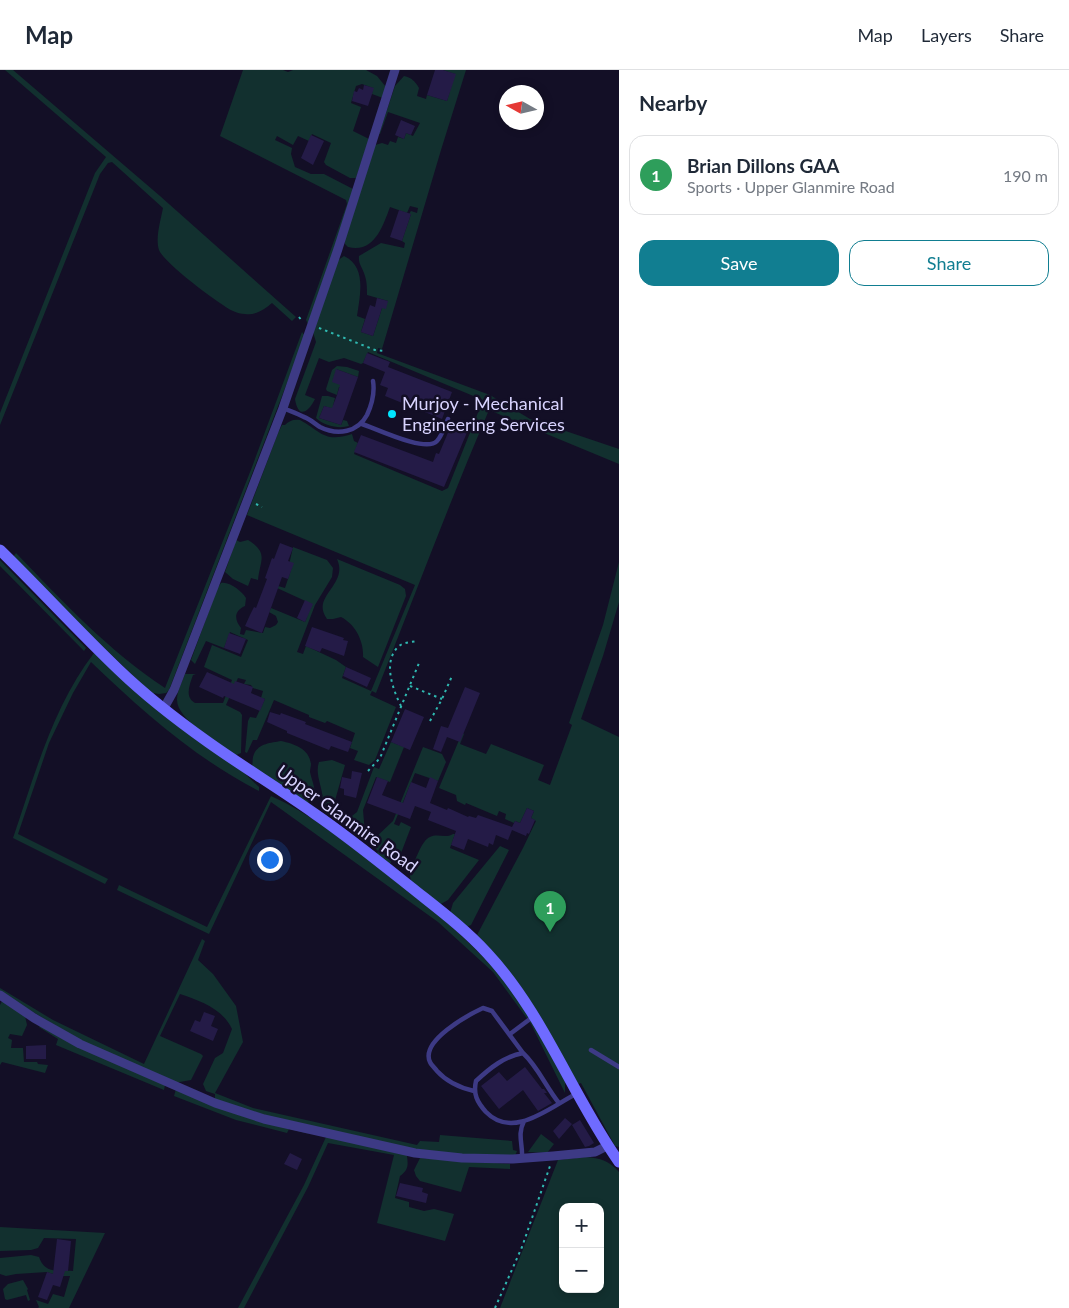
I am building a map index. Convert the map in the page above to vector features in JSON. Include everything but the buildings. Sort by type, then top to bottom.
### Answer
[{"type":"main road","name":"Upper Glanmire Road","points":[[0,550],[120,672],[209,742],[336,828],[474,939],[515,987],[535,1016],[576,1094],[608,1146],[619,1160]]},
{"type":"street","points":[[164,708],[174,690],[283,408],[338,249],[395,70]]},
{"type":"street","points":[[0,995],[34,1018],[80,1044],[215,1103],[247,1114],[415,1153],[472,1158],[522,1158],[595,1152],[608,1146]]},
{"type":"lane","points":[[283,408],[306,417],[314,424],[328,431],[343,432],[362,424],[370,408],[374,390],[373,381]]},
{"type":"lane","points":[[362,424],[417,444],[428,445],[437,441],[448,419]]},
{"type":"lane","points":[[474,1091],[462,1088],[441,1075],[429,1062],[429,1052],[436,1039],[468,1015],[483,1008],[492,1011],[530,1060],[547,1088],[559,1103]]},
{"type":"lane","points":[[510,1034],[535,1016]]},
{"type":"lane","points":[[591,1050],[619,1067]]},
{"type":"lane","points":[[523,1053],[503,1060],[476,1081],[474,1091],[478,1103],[493,1119],[507,1123],[524,1121],[540,1116],[576,1094]]},
{"type":"lane","points":[[522,1158],[519,1139],[524,1121]]},
{"type":"path","points":[[298,317],[304,324]]},
{"type":"path","points":[[323,329],[375,350],[385,351]]},
{"type":"path","points":[[401,706],[392,687],[390,676],[394,653],[400,646],[418,641]]},
{"type":"path","points":[[368,772],[380,758],[419,663]]},
{"type":"path","points":[[430,721],[452,676]]},
{"type":"path","points":[[410,686],[442,699]]},
{"type":"path","points":[[496,1308],[522,1247],[550,1167]]},
{"type":"green space","points":[[5,70],[13,70],[160,196],[296,317],[292,321],[272,303],[256,313],[238,313],[217,301],[193,283],[171,264],[159,250],[158,234],[163,208],[112,162],[108,163],[100,174],[0,425],[0,413],[95,173],[106,157]]},
{"type":"green space","points":[[243,70],[283,70],[288,72],[293,70],[366,70],[377,76],[386,87],[383,98],[372,94],[373,88],[362,84],[356,86],[351,103],[361,107],[353,131],[369,139],[356,178],[350,178],[326,165],[324,162],[331,143],[312,134],[309,141],[298,136],[293,145],[277,136],[275,140],[292,148],[291,154],[295,167],[311,174],[324,174],[353,189],[351,201],[308,324],[306,320],[347,204],[346,200],[220,136]]},
{"type":"green space","points":[[443,70],[466,70],[382,349],[378,348],[377,353],[490,395],[530,419],[619,449],[619,464],[489,410],[376,693],[372,691],[370,695],[396,707],[375,760],[369,765],[354,760],[358,751],[350,748],[355,733],[327,721],[325,723],[309,717],[309,715],[274,700],[257,740],[253,740],[247,753],[245,752],[248,721],[250,717],[256,718],[265,699],[261,698],[263,691],[244,684],[246,680],[238,678],[226,705],[242,715],[241,753],[236,755],[191,723],[179,708],[177,700],[185,674],[196,674],[193,675],[190,682],[189,694],[192,700],[195,703],[223,703],[232,680],[204,667],[212,645],[241,657],[248,640],[230,632],[224,648],[206,641],[195,664],[191,660],[217,589],[221,583],[235,587],[246,598],[245,606],[239,610],[236,616],[241,628],[240,634],[244,635],[246,630],[263,633],[265,627],[270,628],[278,622],[276,616],[269,612],[271,608],[305,622],[312,604],[277,588],[278,586],[285,588],[292,567],[289,565],[293,547],[327,560],[333,568],[332,577],[315,605],[297,652],[303,654],[306,646],[336,660],[346,667],[342,678],[371,691],[415,585],[247,515],[282,425],[293,420],[300,420],[329,437],[352,434],[354,441],[358,443],[354,454],[442,491],[448,488],[483,400],[368,352],[361,364],[344,358],[329,362],[319,358],[305,395],[315,399],[304,412],[298,409],[295,399],[316,342],[313,332],[337,261],[344,256],[356,267],[359,274],[360,291],[357,316],[365,319],[361,332],[373,336],[382,308],[388,301],[367,295],[366,279],[359,256],[381,243],[404,248],[405,243],[402,241],[411,214],[409,214],[411,211],[417,213],[418,208],[410,206],[407,213],[390,207],[376,237],[365,246],[357,248],[348,247],[345,244],[345,237],[375,145],[382,143],[388,145],[390,141],[396,143],[398,137],[404,139],[406,133],[413,136],[420,123],[388,112],[379,134],[395,86],[404,76],[411,79],[418,86],[417,96],[426,99],[427,95],[447,101],[455,74]]},
{"type":"green space","points":[[302,332],[305,336],[169,690],[166,693],[153,693],[69,614],[13,557],[16,553],[106,642],[165,688],[252,467]]},
{"type":"green space","points":[[337,366],[359,371],[358,377],[336,369],[346,387],[339,387],[337,395],[326,389],[332,370]]},
{"type":"green space","points":[[322,396],[335,398],[333,406],[337,410],[324,406],[319,418],[341,425],[343,420],[347,421],[349,426],[332,426],[316,418]]},
{"type":"green space","points":[[236,540],[240,542],[248,540],[261,553],[258,580],[251,578],[248,586],[233,579],[225,572]]},
{"type":"green space","points":[[337,559],[400,585],[405,589],[406,596],[378,667],[363,657],[360,639],[350,624],[341,617],[327,619],[323,611],[326,597],[338,576]]},
{"type":"green space","points":[[0,560],[86,648],[84,651],[0,566]]},
{"type":"green space","points":[[619,562],[619,602],[581,719],[619,737],[619,1147],[615,1146],[581,1083],[578,1084],[530,1000],[516,980],[477,935],[536,821],[531,818],[534,811],[527,808],[520,823],[515,821],[514,823],[505,819],[506,814],[499,811],[497,816],[466,803],[465,805],[457,801],[456,795],[439,788],[462,733],[464,734],[460,744],[486,754],[491,744],[544,765],[538,780],[550,785],[572,725],[569,723],[603,625]]},
{"type":"green space","points":[[94,653],[133,690],[241,770],[259,787],[259,791],[235,778],[191,749],[150,716],[91,662],[73,693],[49,743],[18,834],[108,879],[105,884],[13,838],[46,742],[56,719],[67,696]]},
{"type":"green space","points":[[281,741],[304,750],[310,759],[310,772],[315,799],[310,799],[308,804],[252,767],[253,756],[256,750],[266,744]]},
{"type":"green space","points":[[391,742],[404,747],[390,782],[376,777],[363,810],[365,834],[358,836],[343,823],[357,812],[374,767],[379,769]]},
{"type":"green space","points":[[423,747],[442,754],[446,762],[438,781],[415,773],[394,824],[399,826],[401,822],[411,827],[398,861],[391,862],[389,865],[377,854],[378,851],[374,847],[374,839],[393,821]]},
{"type":"green space","points":[[332,760],[345,765],[334,804],[338,808],[338,819],[331,814],[325,813],[318,772],[319,762]]},
{"type":"green space","points":[[271,796],[285,802],[335,835],[438,915],[479,953],[498,973],[531,1018],[565,1082],[565,1093],[531,1024],[493,972],[438,922],[271,802],[209,934],[117,890],[119,885],[207,927]]},
{"type":"green space","points":[[455,834],[450,848],[479,860],[448,900],[439,905],[411,881],[410,876],[418,854],[427,839],[433,836]]},
{"type":"green space","points":[[500,846],[509,850],[471,925],[466,927],[450,913],[453,903]]},
{"type":"green space","points":[[202,939],[205,941],[198,960],[213,974],[236,1006],[243,1042],[215,1093],[253,1108],[417,1145],[420,1141],[439,1142],[440,1135],[512,1141],[513,1150],[517,1151],[515,1156],[461,1155],[415,1149],[279,1120],[215,1100],[215,1094],[206,1091],[203,1084],[215,1058],[223,1053],[232,1029],[228,1022],[210,1006],[180,994],[160,1036],[203,1056],[191,1080],[174,1083],[81,1041],[0,992],[0,988],[53,1020],[144,1064]]},
{"type":"green space","points":[[3,999],[25,1016],[27,1025],[22,1036],[10,1034],[8,1038],[12,1040],[11,1048],[23,1048],[24,1062],[37,1062],[38,1064],[48,1065],[45,1073],[2,1062],[0,1065],[0,1005]]},
{"type":"green space","points":[[41,1025],[165,1085],[164,1090],[56,1045],[58,1039],[39,1027]]},
{"type":"green space","points":[[176,1089],[310,1134],[289,1129],[287,1133],[236,1120],[174,1096]]},
{"type":"green space","points":[[541,1134],[554,1144],[547,1153],[528,1152]]},
{"type":"green space","points":[[326,1137],[402,1152],[407,1156],[407,1167],[400,1176],[395,1198],[409,1202],[409,1207],[424,1211],[434,1209],[454,1214],[445,1241],[377,1223],[394,1155],[328,1143],[308,1187],[244,1308],[238,1308],[304,1185]]},
{"type":"green space","points":[[586,1157],[596,1158],[616,1168],[619,1172],[619,1308],[500,1308],[558,1160]]},
{"type":"green space","points":[[420,1158],[510,1164],[510,1169],[469,1167],[461,1192],[420,1181],[414,1170]]},
{"type":"green space","points":[[0,1227],[105,1233],[69,1308],[38,1308],[36,1300],[48,1304],[53,1294],[64,1297],[70,1276],[59,1276],[47,1272],[6,1276],[0,1274],[0,1258],[31,1255],[39,1257],[48,1269],[73,1271],[76,1239],[44,1238],[38,1248],[0,1251]]},
{"type":"green space","points":[[23,1280],[28,1289],[30,1300],[28,1301],[26,1295],[5,1299],[3,1289],[8,1284]]},
{"type":"place","name":"Murjoy - Mechanical Engineering Services","points":[[392,414]]},
{"type":"place","name":"Brian Dillons GAA","points":[[550,932]]}]
